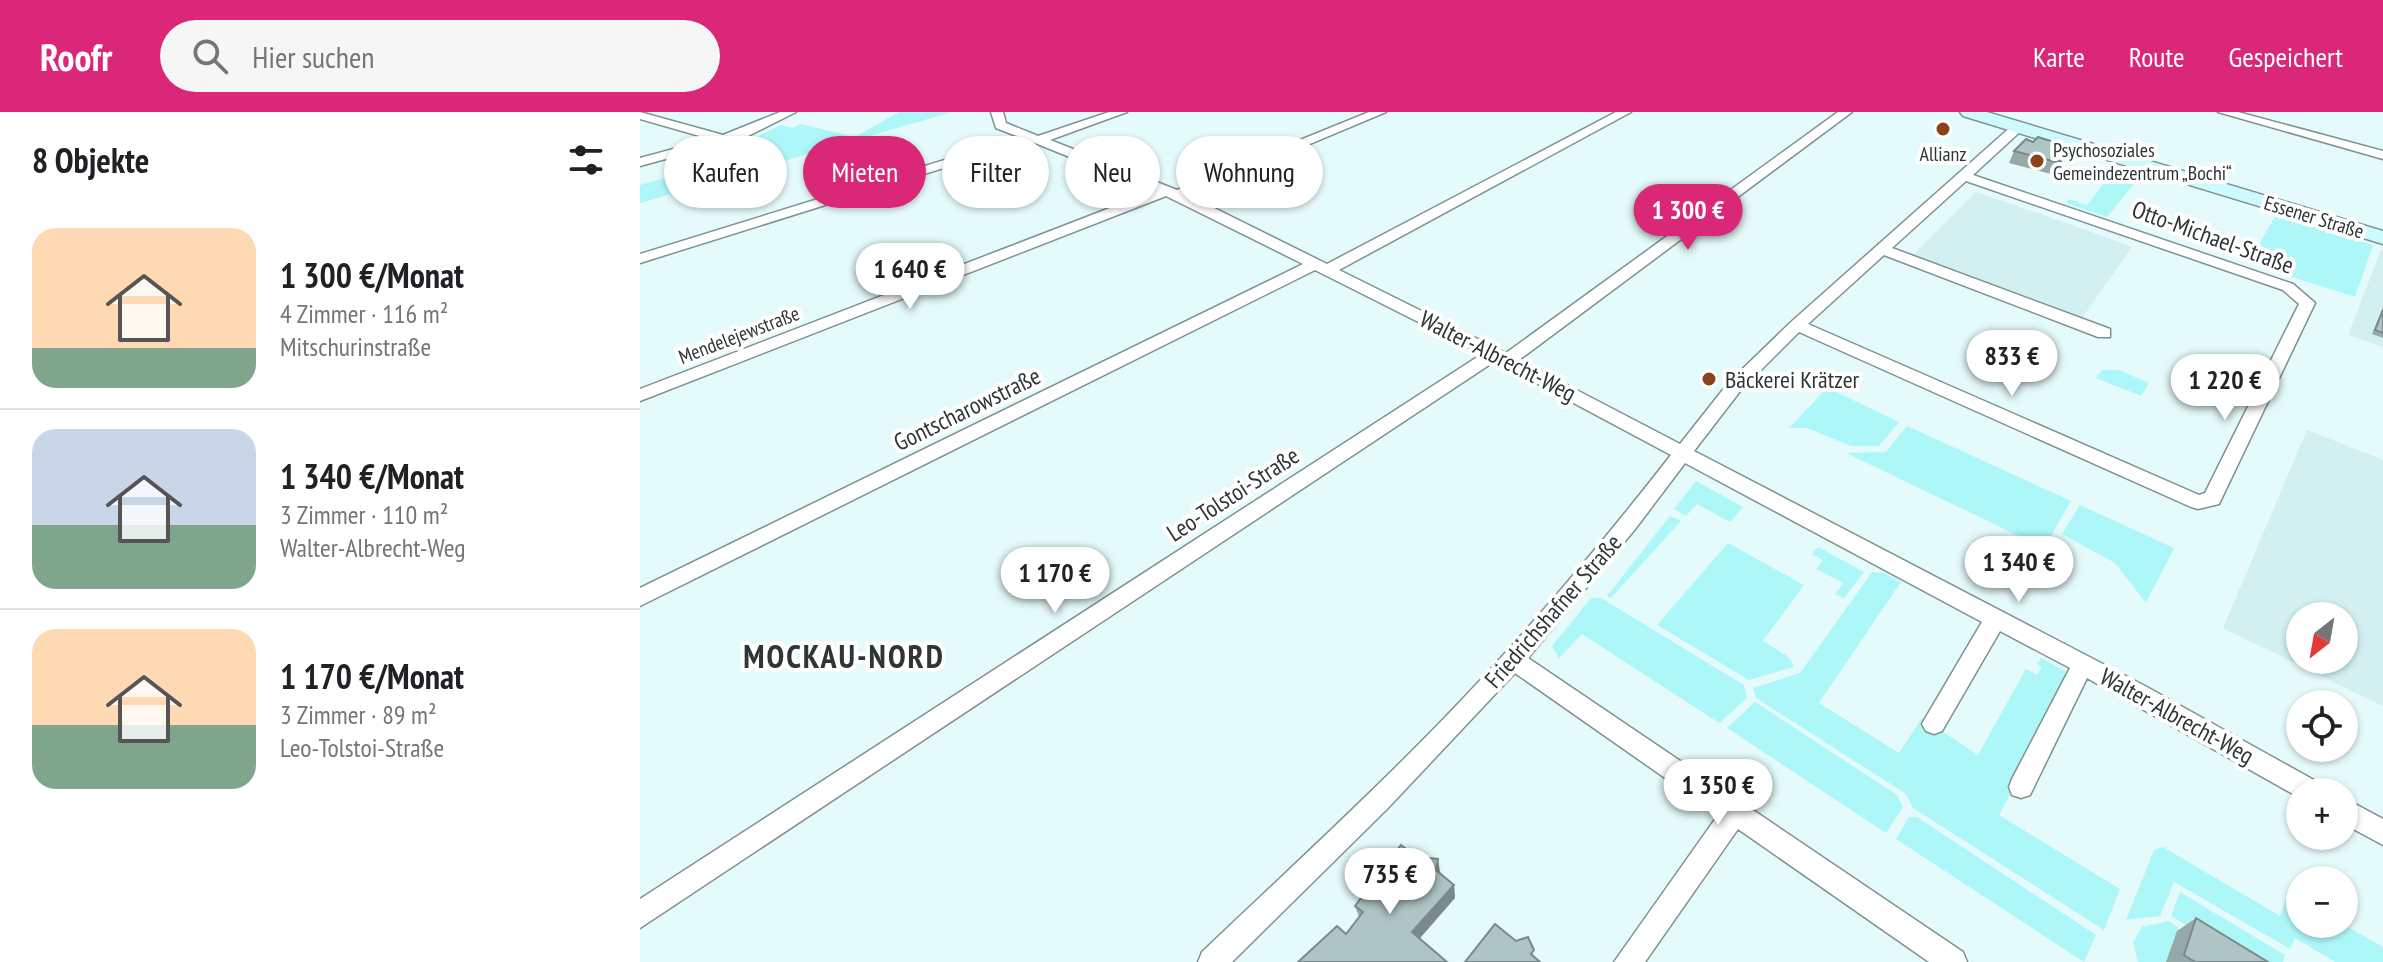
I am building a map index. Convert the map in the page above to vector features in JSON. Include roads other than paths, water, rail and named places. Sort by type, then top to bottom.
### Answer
[{"type":"main road","name":"Essener Straße","points":[[1969,112],[2383,238]]},
{"type":"main road","name":"Friedrichshafner Straße","points":[[2018,127],[2033,112]]},
{"type":"street","points":[[731,136],[790,112]]},
{"type":"street","name":"Walter-Albrecht-Weg","points":[[997,112],[1000,125],[1027,136]]},
{"type":"street","points":[[1044,136],[1121,112]]},
{"type":"street","name":"Mendelejewstraße","points":[[640,395],[1380,112]]},
{"type":"street","name":"Gontscharowstraße","points":[[640,598],[1322,267],[1625,112]]},
{"type":"street","name":"Leo-Tolstoi-Straße","points":[[640,915],[1501,357],[1846,112]]},
{"type":"street","points":[[2224,112],[2383,155]]},
{"type":"street","points":[[640,115],[715,136]]},
{"type":"street","name":"Friedrichshafner Straße","points":[[1212,962],[1379,800],[1513,660],[1629,523],[1735,386],[1797,325],[2018,127]]},
{"type":"street","name":"Walter-Albrecht-Weg","points":[[1049,145],[1172,193],[1501,357],[2083,664],[2287,778]]},
{"type":"street","points":[[640,162],[664,155]]},
{"type":"street","points":[[640,259],[942,167]]},
{"type":"street","name":"Otto-Michael-Straße","points":[[1797,325],[2198,502],[2212,499],[2307,303],[2301,295],[2288,287],[1964,176]]},
{"type":"street","points":[[1881,249],[2104,333]]},
{"type":"street","points":[[1934,724],[1996,618]]},
{"type":"street","points":[[1513,660],[1736,810],[1953,962]]},
{"type":"street","name":"Walter-Albrecht-Weg","points":[[2021,787],[2083,664]]},
{"type":"street","points":[[1628,962],[1736,810]]},
{"type":"street","points":[[2358,818],[2383,833]]},
{"type":"place","name":"Allianz","points":[[1943,129]]},
{"type":"place","name":"Psychosoziales Gemeindezentrum „Bochi“","points":[[2037,161]]},
{"type":"place","name":"Bäckerei Krätzer","points":[[1709,379]]},
{"type":"district","name":"MOCKAU-NORD","points":[[844,656]]}]
